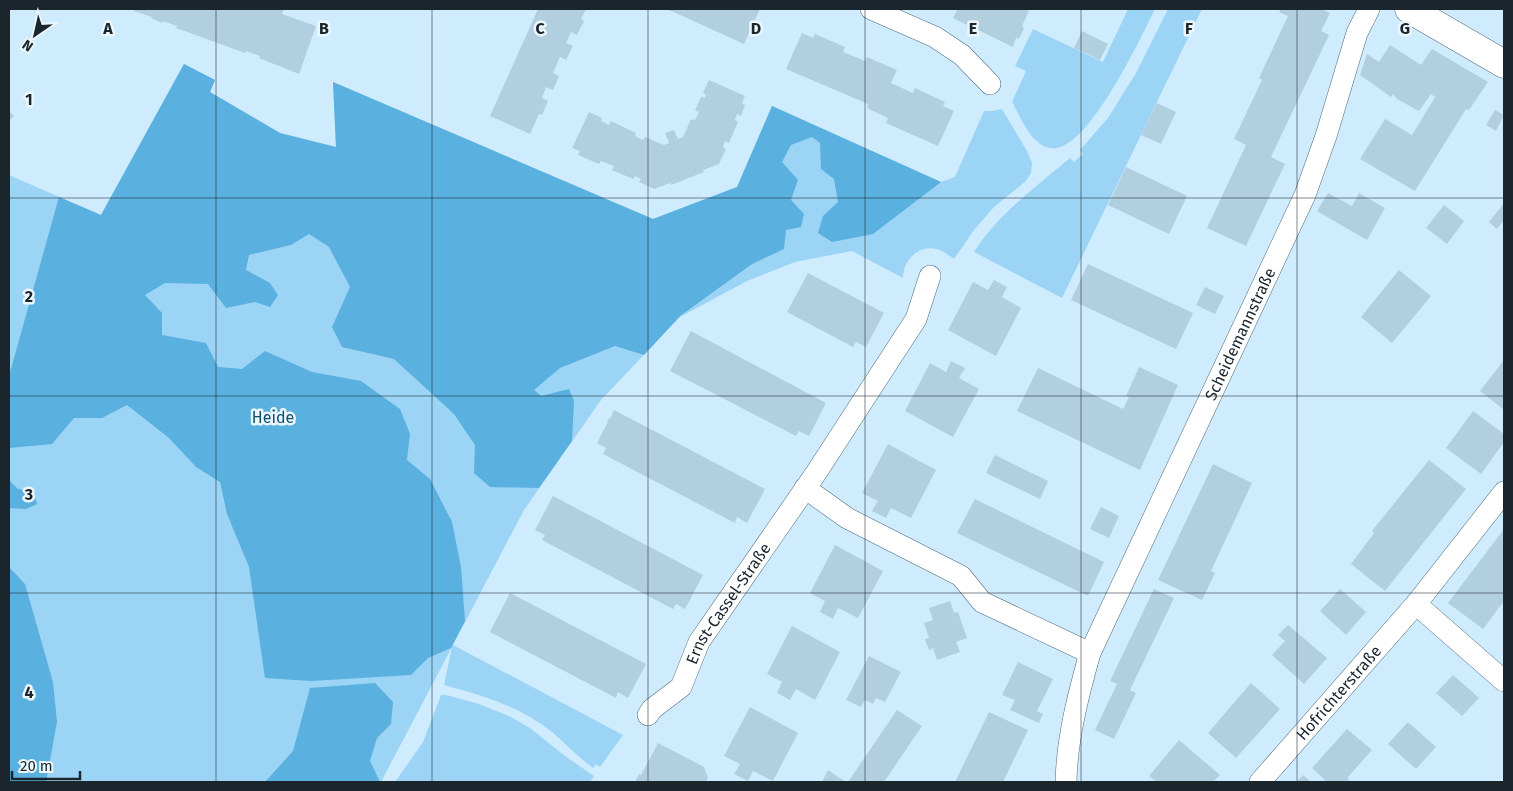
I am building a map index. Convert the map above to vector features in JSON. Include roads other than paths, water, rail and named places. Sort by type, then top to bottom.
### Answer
[{"type":"street","points":[[871,9],[935,37],[962,55],[990,84]]},
{"type":"street","name":"Scheidemannstraße","points":[[1066,782],[1068,744],[1090,653],[1306,195],[1357,33],[1369,9]]},
{"type":"street","points":[[1409,9],[1504,64]]},
{"type":"street","name":"Ernst-Cassel-Straße","points":[[648,715],[652,709],[681,688],[699,642],[805,488],[916,319],[930,276]]},
{"type":"street","points":[[805,488],[848,518],[962,576],[982,602],[1090,653]]},
{"type":"street","name":"Hofrichterstraße","points":[[1260,782],[1416,604],[1504,492]]},
{"type":"street","points":[[1416,604],[1504,681]]},
{"type":"park label","name":"Heide","points":[[273,417]]}]
